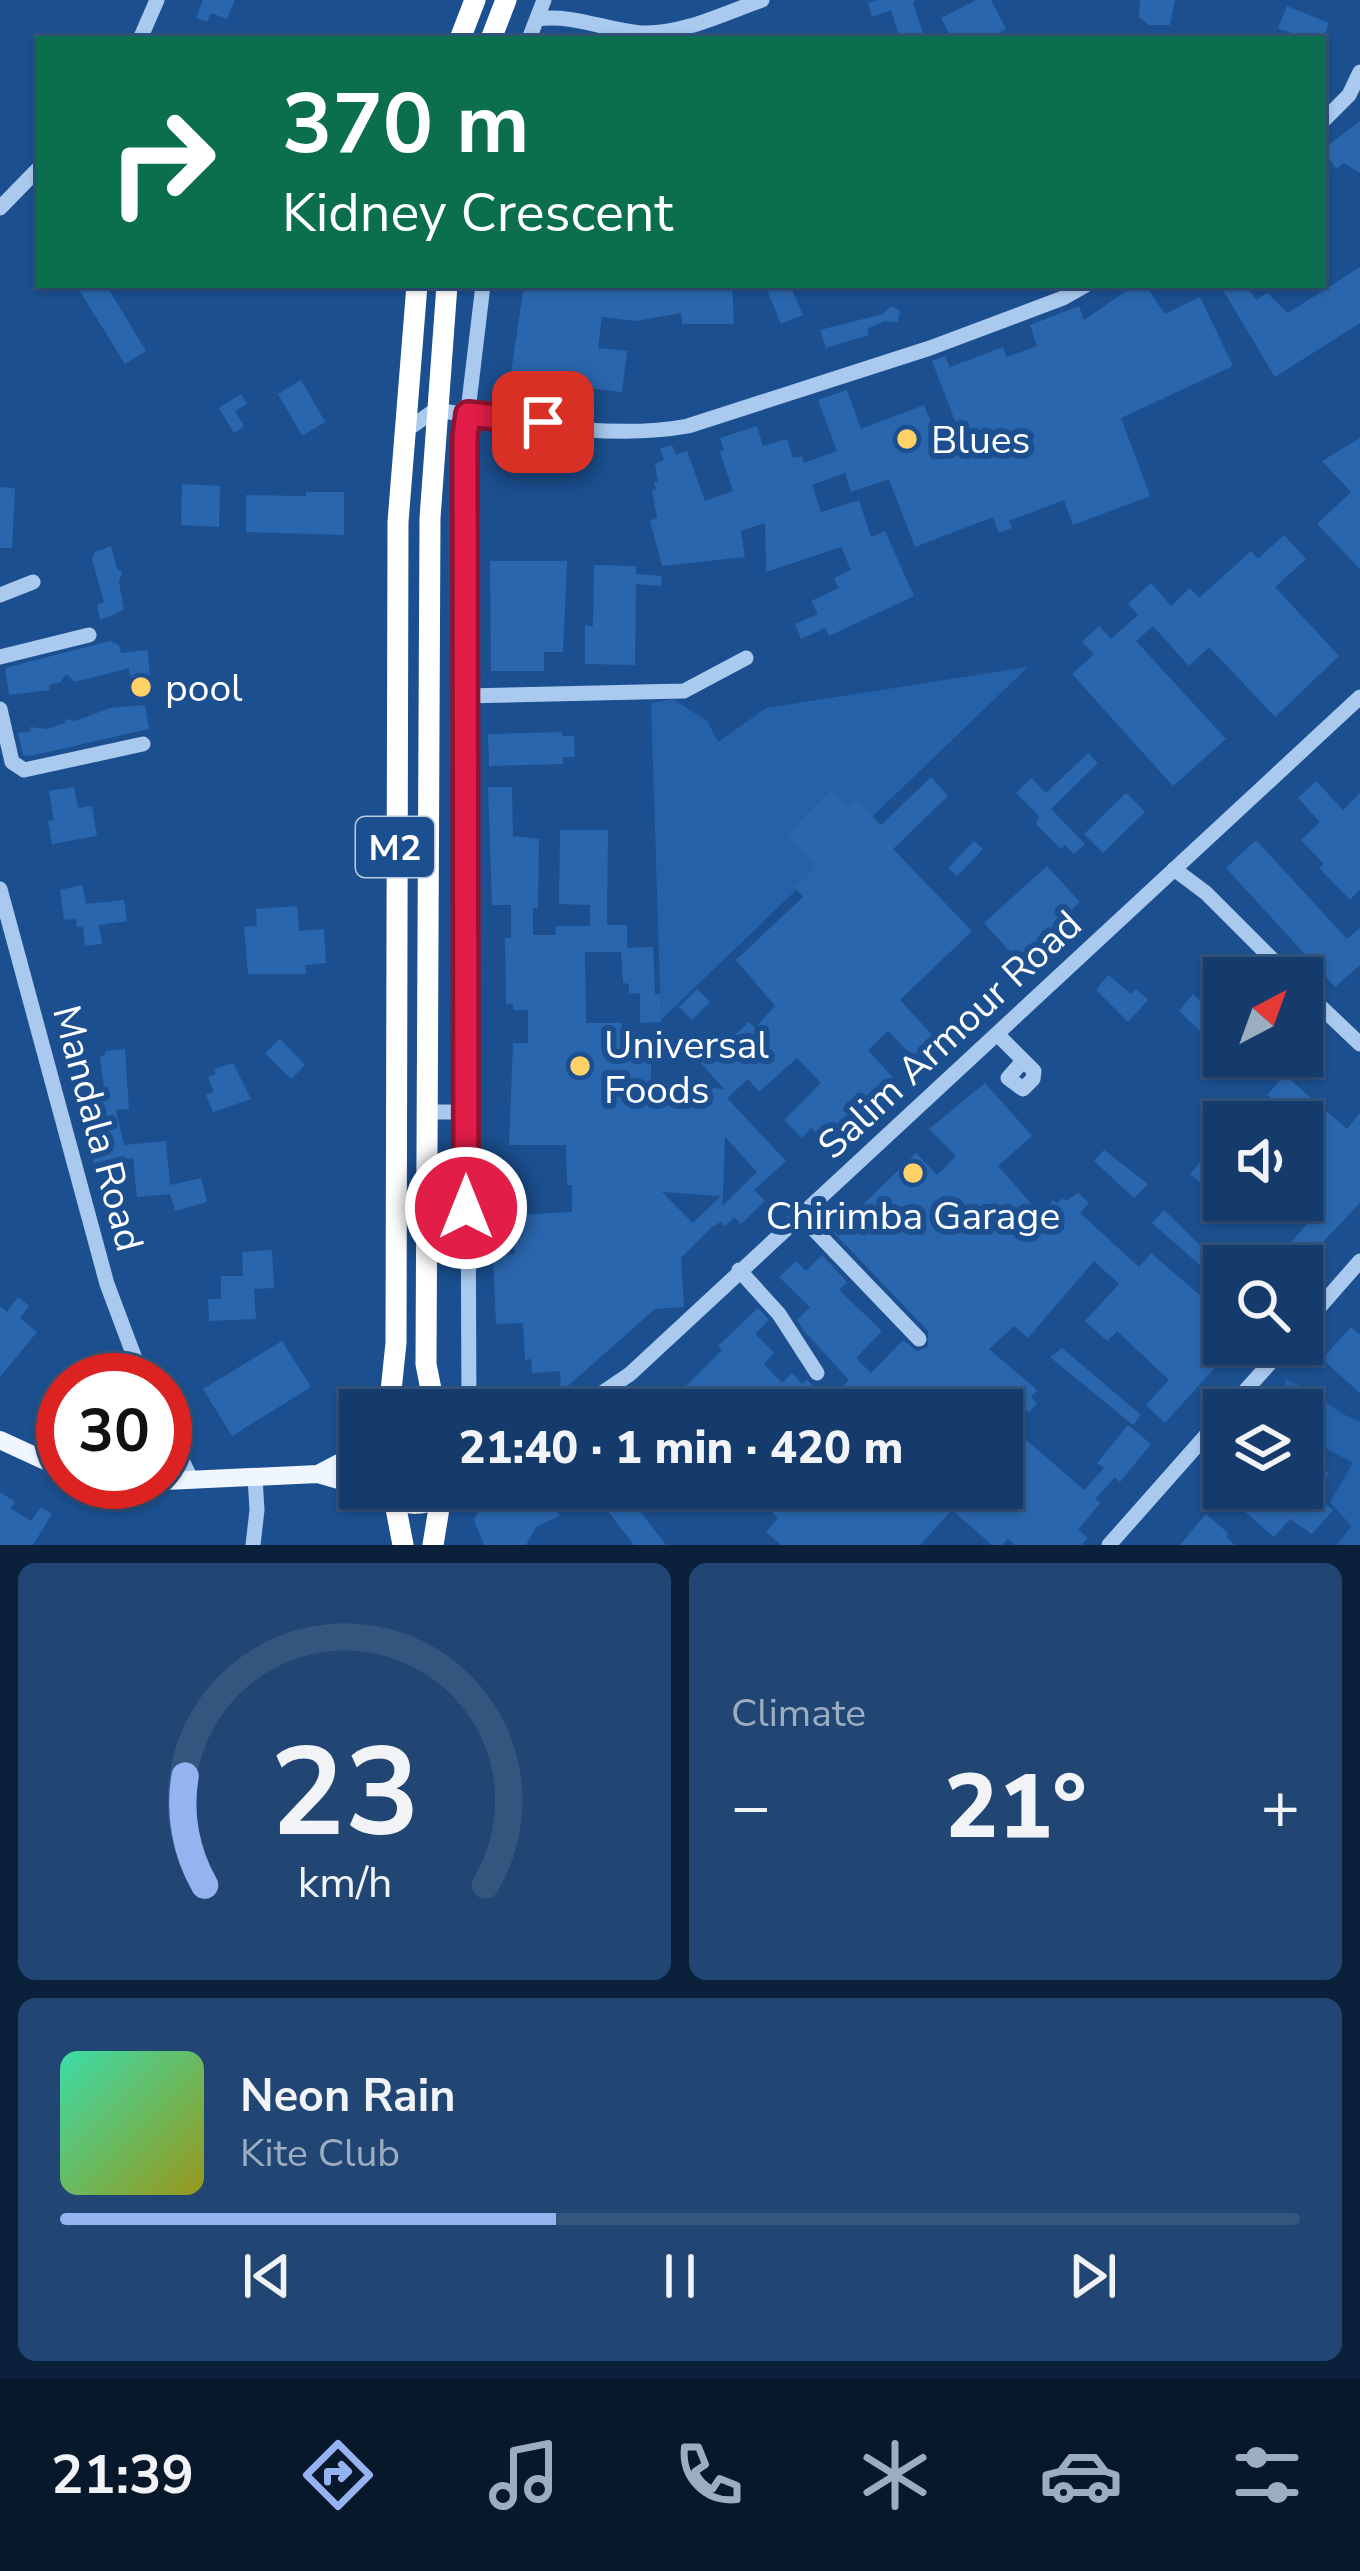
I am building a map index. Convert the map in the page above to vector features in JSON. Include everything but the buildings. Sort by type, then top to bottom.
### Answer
[{"type":"highway","points":[[461,36],[475,0]]},
{"type":"highway","points":[[491,36],[506,0]]},
{"type":"highway","name":"M2","points":[[391,1389],[396,1343],[397,639],[404,432],[417,288]]},
{"type":"highway","name":"M2","points":[[431,1389],[426,1364],[430,518],[447,288]]},
{"type":"highway","points":[[387,1509],[404,1545]]},
{"type":"highway","points":[[433,1545],[442,1509]]},
{"type":"main road","points":[[0,1440],[36,1457]]},
{"type":"main road","points":[[318,1474],[339,1463]]},
{"type":"main road","points":[[192,1481],[318,1474],[339,1480]]},
{"type":"street","points":[[141,36],[157,0]]},
{"type":"street","points":[[530,36],[544,0]]},
{"type":"street","points":[[537,20],[575,18],[647,33],[687,26],[762,0]]},
{"type":"street","points":[[1326,119],[1349,95],[1360,72]]},
{"type":"street","points":[[0,208],[36,171]]},
{"type":"street","points":[[469,1389],[464,697],[468,414],[483,288]]},
{"type":"street","points":[[404,432],[435,410],[619,431],[688,427],[930,348],[1081,288]]},
{"type":"street","points":[[0,595],[34,582]]},
{"type":"street","points":[[0,657],[89,635]]},
{"type":"street","points":[[464,697],[684,692],[746,658]]},
{"type":"street","name":"Salim Armour Road","points":[[608,1389],[802,1217],[1360,697]]},
{"type":"street","points":[[0,709],[12,762],[24,770],[143,744]]},
{"type":"street","points":[[1174,868],[1206,892],[1270,957]]},
{"type":"street","name":"Mandala Road","points":[[0,890],[107,1284],[133,1353]]},
{"type":"street","points":[[1323,1009],[1360,1045]]},
{"type":"street","points":[[997,1034],[1023,1061]]},
{"type":"street","points":[[428,1112],[466,1112]]},
{"type":"street","points":[[802,1217],[919,1339]]},
{"type":"street","points":[[1323,1303],[1360,1261]]},
{"type":"street","points":[[739,1270],[779,1314],[817,1373]]},
{"type":"street","points":[[1247,1389],[1268,1365]]},
{"type":"street","points":[[1109,1545],[1203,1438]]},
{"type":"street","points":[[253,1545],[255,1477]]},
{"type":"shaded area","points":[[1028,667],[661,1020],[651,703],[673,699],[707,721],[718,742],[766,708]]},
{"type":"shaded area","points":[[1286,1380],[1306,1389],[1284,1389]]},
{"type":"shaded area","points":[[1323,1400],[1360,1422],[1360,1545],[1337,1545],[1351,1526],[1330,1502],[1353,1463],[1323,1447]]},
{"type":"place","name":"Blues","points":[[907,439]]},
{"type":"place","name":"pool","points":[[141,687]]},
{"type":"place","name":"Universal Foods","points":[[580,1066]]},
{"type":"place","name":"Chirimba Garage","points":[[913,1173]]},
{"type":"route","points":[[466,1208],[465,436],[468,414],[543,422]]}]
